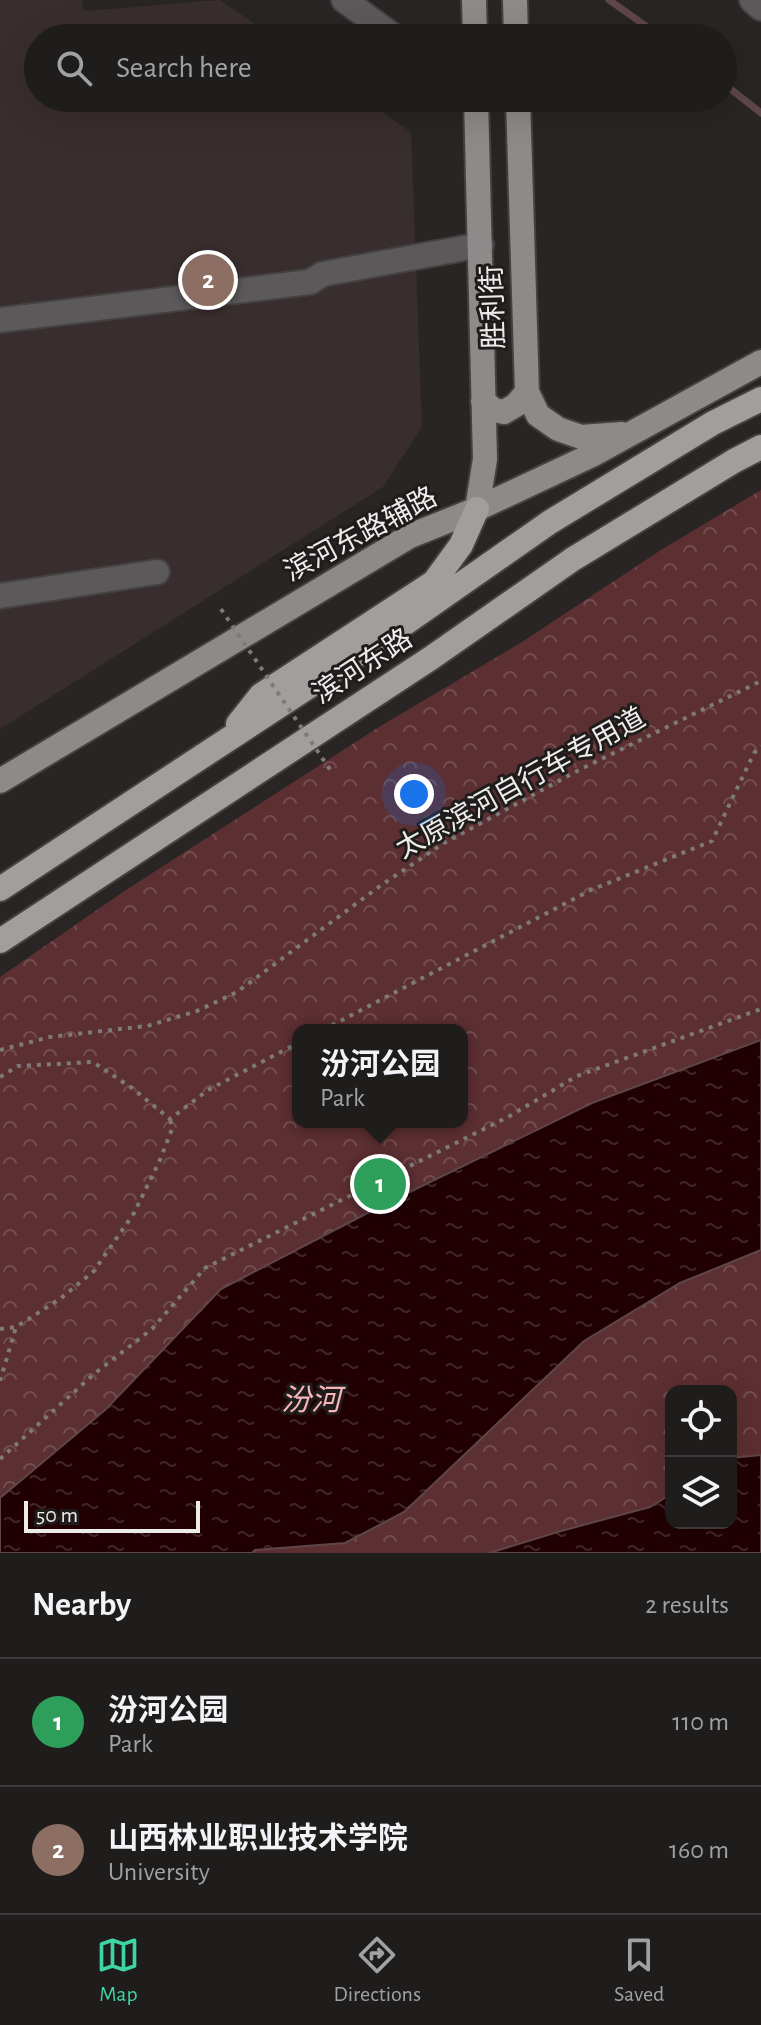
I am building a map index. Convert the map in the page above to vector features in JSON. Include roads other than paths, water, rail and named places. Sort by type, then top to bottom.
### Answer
[{"type":"highway","name":"滨河东路","points":[[0,889],[394,630],[550,522],[713,423],[761,399]]},
{"type":"highway","name":"滨河东路","points":[[0,941],[431,658],[573,559],[761,447]]},
{"type":"highway","points":[[223,743],[261,695],[434,582],[461,545],[477,509]]},
{"type":"main road","points":[[474,0],[475,24]]},
{"type":"main road","points":[[515,0],[516,24]]},
{"type":"main road","name":"胜利街","points":[[476,112],[485,459],[477,509]]},
{"type":"main road","name":"胜利街","points":[[518,112],[527,392]]},
{"type":"main road","name":"滨河东路辅路","points":[[0,781],[410,536],[477,509],[592,455],[761,362]]},
{"type":"main road","points":[[483,401],[494,410],[504,412],[516,405],[527,392],[538,415],[558,429],[581,437],[629,434]]},
{"type":"street","points":[[344,0],[377,24]]},
{"type":"street","points":[[752,0],[761,8]]},
{"type":"street","points":[[0,320],[310,282],[323,274],[481,245]]},
{"type":"street","points":[[0,596],[157,572]]},
{"type":"water","name":"汾河","points":[[761,1040],[761,1250],[680,1283],[584,1341],[404,1512],[345,1543],[255,1550],[252,1553],[0,1553],[0,1498],[105,1410],[221,1289],[383,1205],[592,1103]]},
{"type":"water","points":[[761,1455],[761,1553],[489,1553],[650,1507],[665,1498],[665,1529],[737,1529],[737,1457]]},
{"type":"waterway","points":[[609,0],[643,24]]},
{"type":"waterway","points":[[737,94],[761,113]]},
{"type":"place","name":"山西林业职业技术学院","points":[[208,280]]},
{"type":"place","name":"汾河公园","points":[[380,1184]]}]
